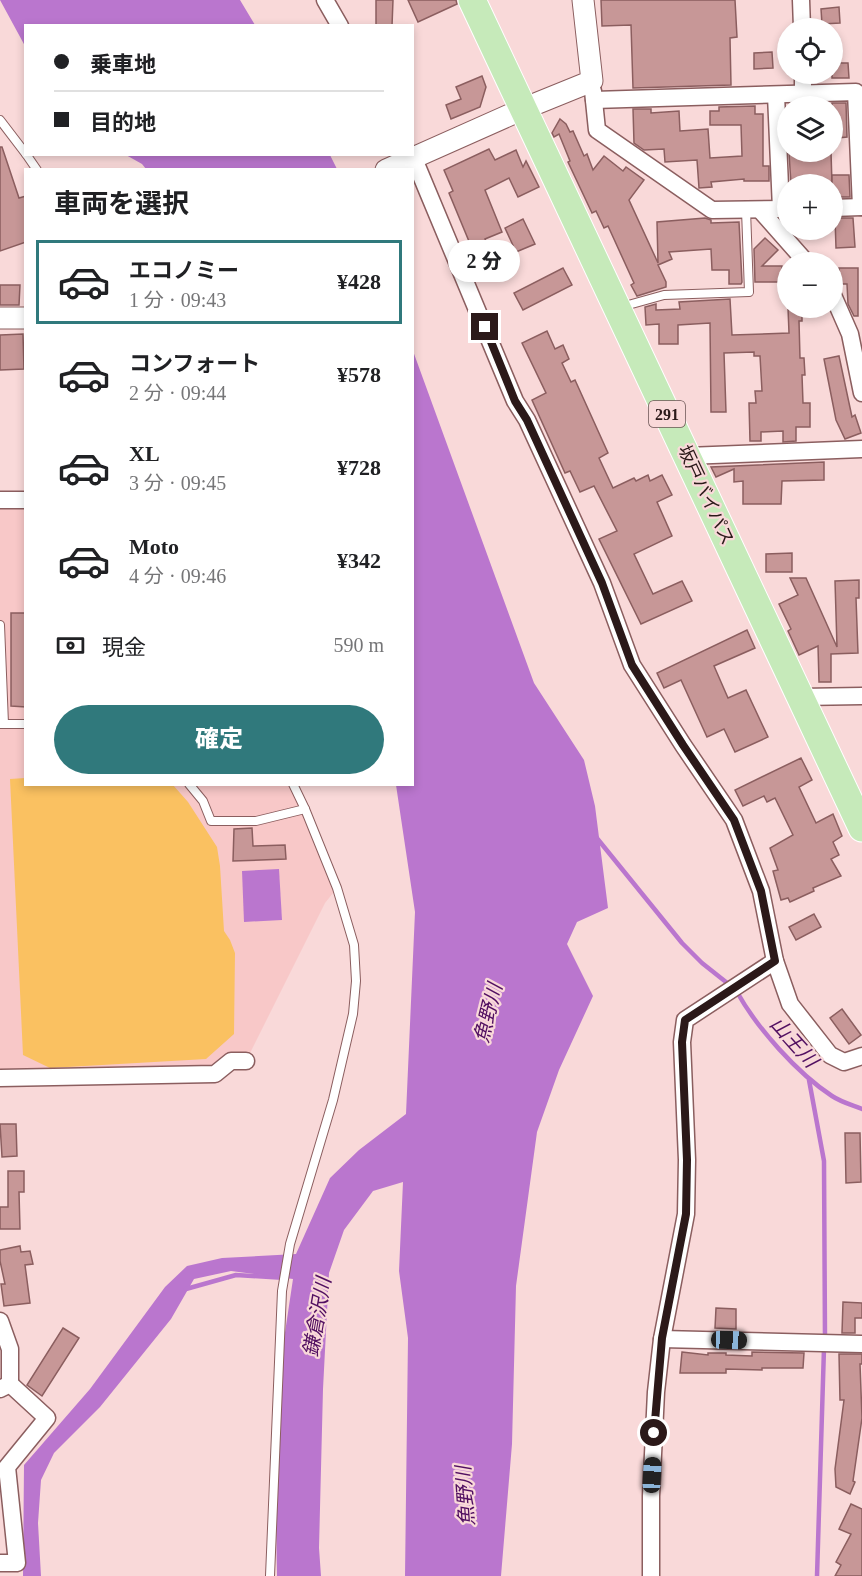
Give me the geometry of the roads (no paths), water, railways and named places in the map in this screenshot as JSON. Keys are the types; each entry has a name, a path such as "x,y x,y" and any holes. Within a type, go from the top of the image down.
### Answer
{"highway":[{"name":"坂戸バイパス","path":"472,0 862,828"}],"street":[{"path":"325,0 339,24"},
{"path":"583,0 597,130 712,210 777,209"},
{"path":"801,0 802,18"},
{"path":"803,84 803,94"},
{"path":"414,156 523,109 593,91 776,95 856,92 862,207 843,208"},
{"path":"776,95 782,174"},
{"path":"391,168 413,156 515,401 527,420 602,583 632,665 734,820 761,891 775,961 790,1004 830,1055 844,1062 862,1056"},
{"path":"753,210 796,252"},
{"path":"0,318 24,318"},
{"path":"843,318 850,334 862,393"},
{"path":"687,456 862,449"},
{"path":"0,501 24,500"},
{"path":"801,697 862,696"},
{"path":"651,1576 651,1496 656,1392 662,1338 686,1214 687,1160 682,1042 685,1020 775,961"},
{"path":"0,1078 214,1074 231,1061 246,1061"},
{"path":"0,1321 10,1349 5,1386 47,1418 7,1467 17,1563 0,1563"},
{"path":"662,1338 862,1344"}],"lane":[{"path":"0,120 24,151"},
{"path":"617,308 664,295 749,292 753,210"},
{"path":"0,626 2,724 24,724"},
{"path":"191,786 202,801 211,821 256,821 305,809"},
{"path":"270,1576 283,1287 290,1244 335,1090 353,1014 356,981 354,945 344,909 294,786"}],"water":[{"path":"0,0 240,0 254,24 24,24 24,44"},
{"path":"128,156 330,156 336,168 145,168"},
{"path":"414,354 534,683 584,760 595,806 608,908 577,922 567,944 593,996 559,1070 537,1132 516,1286 512,1444 501,1576 405,1576 408,1338 399,1271 403,1182 373,1191 344,1230 329,1273 323,1389 319,1548 321,1576 277,1576 274,1406 293,1279 231,1271 194,1279 171,1319 100,1407 54,1453 41,1480 38,1523 41,1576 23,1576 24,1465 90,1389 165,1287 187,1266 222,1258 296,1254 330,1178 359,1150 406,1114 415,912 396,786 414,786"},
{"path":"279,869 282,920 244,922 242,871"}],"waterway":[{"name":"山王川","path":"596,837 682,943 702,963 731,986"},
{"name":"山王川","path":"737,992 767,1035 805,1075 835,1098 862,1109"},
{"name":"山王川","path":"809,1080 824,1161 825,1340"},
{"path":"186,1289 236,1275 286,1278"},
{"name":"山王川","path":"817,1576 824,1348"}],"water label":[{"name":"魚野川","path":"488,1013"},
{"name":"鎌倉沢川","path":"317,1317"},
{"name":"魚野川","path":"465,1496"}]}
